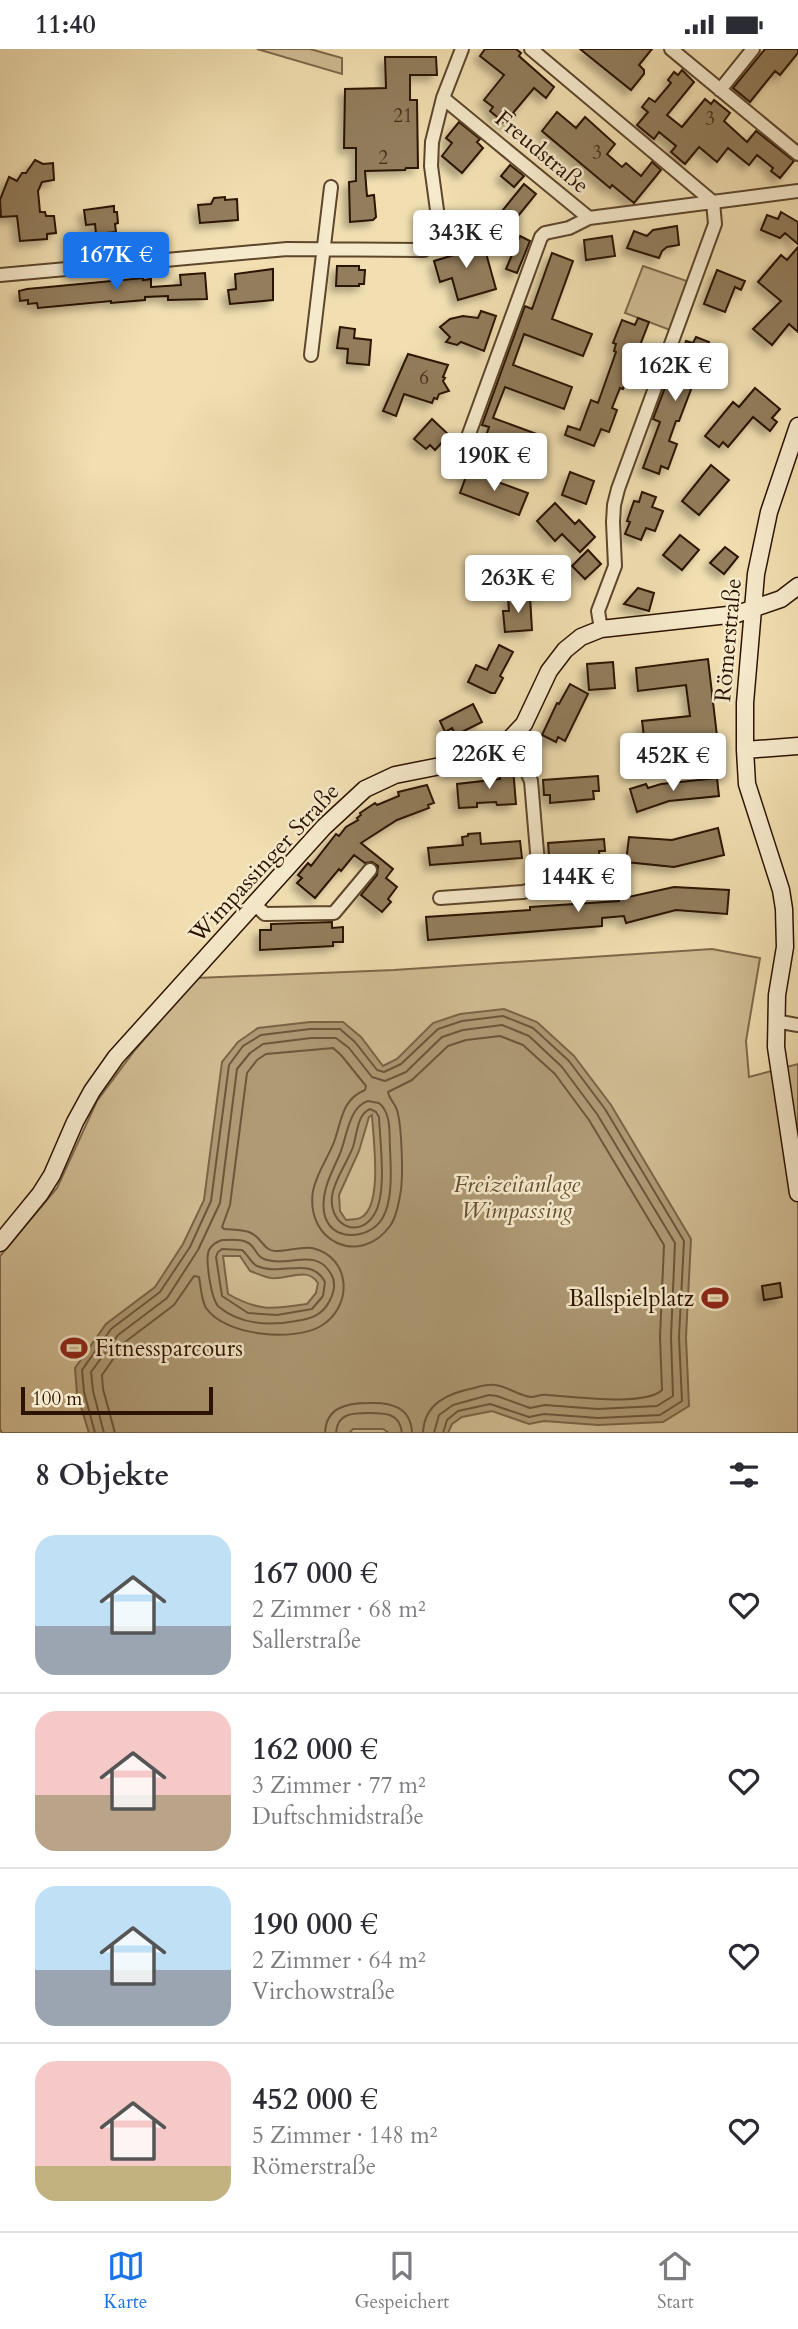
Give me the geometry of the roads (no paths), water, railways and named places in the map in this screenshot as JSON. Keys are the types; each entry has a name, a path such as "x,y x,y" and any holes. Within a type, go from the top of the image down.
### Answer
{"street":[{"path":"0,275 236,252 287,249 424,250 431,245 439,225 431,166 432,142 443,98 463,49"},
{"path":"531,49 713,202 715,224 614,505 615,566 598,611 601,629"},
{"path":"671,49 798,154"},
{"path":"720,90 753,49"},
{"name":"Freudstraße","path":"443,98 589,218 798,191"},
{"path":"311,355 331,187"},
{"path":"465,445 541,237 545,233 569,228 589,218"},
{"name":"Römerstraße","path":"798,426 763,531 751,610 745,703 747,785 781,890 784,909 785,947 775,1021 776,1052 798,1193"},
{"name":"Wimpassinger Straße","path":"0,1243 52,1175 75,1122 116,1056 324,827 365,789 395,775 471,760 492,753 506,743 524,723 549,671 565,650 581,637 601,629 693,620 751,610 782,599 798,586"},
{"path":"440,898 523,892 537,888 539,876 531,781 523,763 506,743"},
{"path":"745,750 798,746"},
{"path":"254,904 265,914 334,913 370,870"},
{"path":"775,1021 798,1025"}],"water":[{"path":"504,1009 537,1022 574,1056 611,1105 691,1239 686,1337 689,1406 663,1422 598,1425 544,1421 529,1424 492,1411 462,1417 452,1424 448,1433 389,1433 383,1429 353,1429 349,1433 89,1433 77,1394 75,1368 106,1324 155,1287 183,1244 204,1200 222,1062 238,1042 258,1028 310,1022 343,1022 361,1037 383,1066 397,1059 433,1023 460,1014","holes":["372,1115 375,1169 373,1199 362,1217 346,1220 340,1211 339,1195","223,1256 240,1256 250,1271 268,1277 308,1275 318,1283 316,1293 307,1304 275,1308 249,1304 228,1294"]}],"place":[{"name":"Ballspielplatz","path":"715,1298"},
{"name":"Fitnessparcours","path":"74,1348"}],"park label":[{"name":"Freizeitanlage Wimpassing","path":"517,1197"}]}
